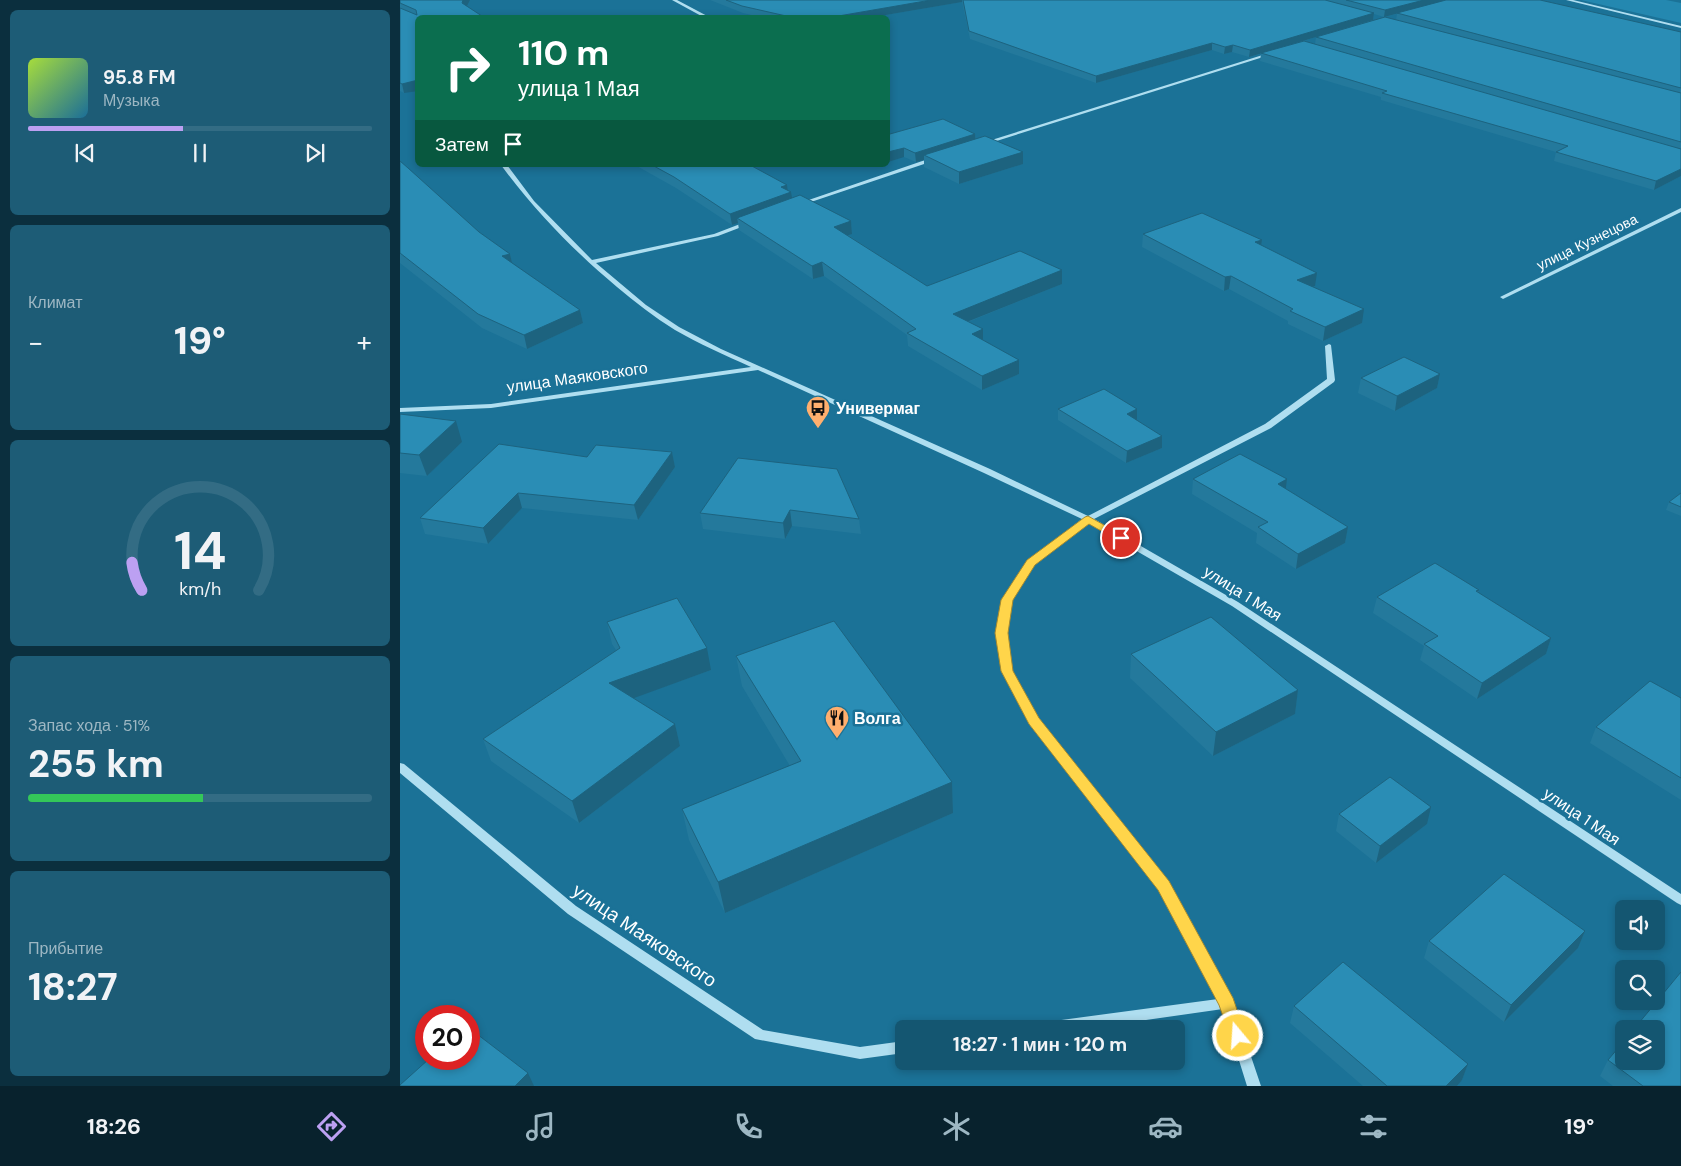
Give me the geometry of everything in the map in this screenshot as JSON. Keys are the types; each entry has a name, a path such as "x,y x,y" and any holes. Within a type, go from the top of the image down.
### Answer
{"street":[{"path":"674,0 703,15"},
{"path":"1568,0 1681,27"},
{"path":"981,144 1276,52"},
{"path":"790,208 944,156"},
{"name":"улица 1 Мая","path":"506,167 532,202 591,262 644,306 677,328 758,368 987,471 1088,519 1235,604 1681,900"},
{"name":"улица Кузнецова","path":"1503,297 1681,210"},
{"path":"591,262 716,235 753,221"},
{"path":"1254,1086 1227,1003 1164,885 1034,721 1007,671 1002,633 1007,600 1031,563 1088,519 1268,426 1331,380 1329,346"},
{"name":"улица Маяковского","path":"400,410 492,406 758,368"},
{"name":"улица Маяковского","path":"400,767 572,910 760,1035 860,1053 895,1048"},
{"path":"1104,1020 1227,1003"}],"shaded area":[{"path":"1581,0 1666,0 1681,3 1681,23"}],"building":[{"path":"400,0 463,0 462,3 480,15 417,15 416,10 400,3"},
{"path":"726,0 931,0 844,15 782,15 742,6"},
{"path":"963,0 1325,0 1374,13 1250,50 1233,45 1225,47 1212,43 1096,76 969,31"},
{"path":"1346,0 1424,0 1385,10"},
{"path":"1446,0 1540,0 1681,32 1681,88 1397,13"},
{"path":"400,8 417,15 415,15 415,81 402,84 400,83"},
{"path":"1385,17 1681,93 1681,142 1316,37"},
{"path":"1304,41 1681,149 1681,169 1656,181 1556,152 1568,146 1382,93 1387,91 1261,53"},
{"path":"943,119 975,134 915,153 904,148 890,152 890,134"},
{"path":"985,136 1023,152 959,172 924,155"},
{"path":"400,161 479,232 510,254 502,256 580,310 524,335 478,314 400,253"},
{"path":"656,167 754,167 787,185 781,187 791,192 730,214"},
{"path":"800,195 851,221 834,227 927,286 1020,251 1062,270 953,314 983,329 972,334 1019,360 982,376 907,333 916,329 822,262 812,266 737,218"},
{"path":"1202,213 1262,240 1255,242 1317,273 1297,280 1364,309 1325,327 1290,311 1293,309 1231,276 1225,277 1143,234"},
{"path":"1404,357 1440,374 1397,396 1361,378"},
{"path":"1104,389 1137,409 1127,414 1162,436 1127,451 1058,409"},
{"path":"400,414 456,421 419,455 400,453"},
{"path":"499,444 587,457 596,445 672,452 634,505 518,493 483,528 420,518"},
{"path":"1240,454 1287,479 1278,484 1348,527 1298,554 1258,527 1268,522 1193,479"},
{"path":"738,458 837,469 859,519 790,510 783,523 700,513"},
{"path":"1681,493 1681,507 1669,502"},
{"path":"1435,563 1551,638 1482,683 1424,644 1438,636 1377,597"},
{"path":"677,598 707,648 609,683 675,724 572,801 483,739 620,648 607,622"},
{"path":"1211,617 1298,690 1216,732 1131,654"},
{"name":"Волга","path":"834,621 952,782 718,882 682,809 801,761 736,656"},
{"path":"1650,681 1681,698 1681,778 1596,727"},
{"path":"1390,777 1431,807 1380,846 1339,814"},
{"path":"1504,874 1585,931 1511,1005 1429,941"},
{"path":"1343,962 1468,1064 1446,1086 1387,1086 1294,1006"},
{"path":"1681,972 1681,1086 1643,1086 1621,1070 1665,1070 1665,1020 1641,1020 1650,1010 1665,1010 1665,991"},
{"path":"480,1036 528,1073 515,1086 400,1085 417,1070 480,1070"},
{"path":"1615,1052 1615,1065 1608,1060"}],"place":[{"name":"Универмаг","path":"818,429"},
{"name":"Волга","path":"837,739"}],"route":[{"path":"1121,538 1088,519 1031,563 1007,600 1002,633 1007,671 1034,721 1164,885 1227,1003 1238,1036"}]}
